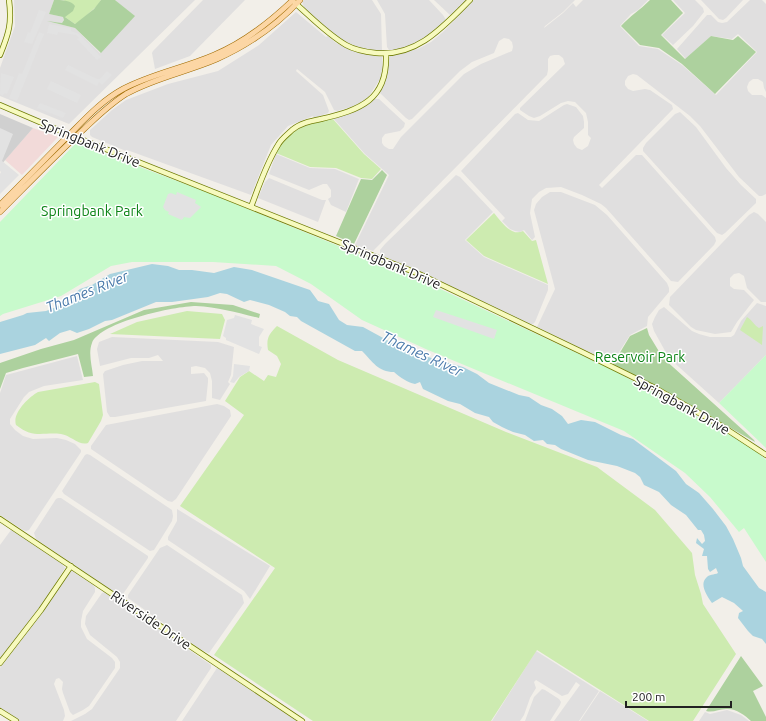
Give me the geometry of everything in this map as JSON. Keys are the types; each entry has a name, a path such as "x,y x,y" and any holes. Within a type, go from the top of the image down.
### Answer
{"main road":[{"path":"0,55 8,33 11,14 9,0"},
{"path":"295,1 330,34 347,46 368,52 386,54 404,51 423,43 441,29 470,0"},
{"path":"0,205 53,150 101,104 123,89 146,79 214,55 262,26 295,1"},
{"path":"0,212 75,137 107,108 143,86 216,59 241,47 265,31 295,1"},
{"path":"251,207 278,144 294,128 301,124 348,111 369,101 382,85 385,74 386,54"},
{"name":"Springbank Drive","path":"0,105 69,135 414,272 582,352 681,403 727,429 766,455"},
{"name":"Riverside Drive","path":"0,519 302,721"},
{"path":"0,663 41,610 71,566"},
{"path":"0,711 16,721"}],"shaded area":[{"path":"14,0 54,0 49,14 63,17 64,20 62,23 51,22 75,28 100,53 134,16 115,0 195,0 69,124 0,96 0,68 15,26"},
{"path":"203,0 245,0 190,56 155,69 152,53 153,51"},
{"path":"304,0 372,0 381,14 382,50 367,50 339,38 305,9 302,2"},
{"path":"377,0 429,0 446,20 424,40 398,50 389,50 387,47 385,14"},
{"path":"434,0 466,0 450,15"},
{"path":"474,0 575,0 544,28 563,13 573,3 576,7 583,0 648,0 638,10 631,14 620,26 639,46 658,49 682,65 716,95 757,52 738,34 732,39 711,36 686,59 677,49 707,15 711,15 718,22 727,22 750,0 762,0 766,4 766,92 763,82 758,79 753,79 749,82 747,87 748,91 752,95 762,95 766,98 766,194 759,196 739,177 700,126 690,116 637,75 633,74 628,76 625,81 625,85 628,89 633,91 645,89 650,90 672,105 673,109 599,185 602,188 636,155 642,155 715,237 716,241 714,245 678,282 671,281 606,208 582,195 561,187 546,188 532,199 530,213 535,237 532,240 524,230 520,232 510,229 502,221 505,218 461,171 515,114 518,113 528,120 539,121 564,105 567,104 576,107 583,116 584,128 574,137 574,144 577,148 582,150 588,146 591,138 588,135 586,113 575,102 568,101 561,103 534,118 520,110 520,108 565,64 563,58 559,55 554,55 550,56 548,59 547,75 373,251 355,245 389,175 365,154 333,118 358,110 374,99 379,99 405,123 404,127 400,131 385,134 382,138 382,143 384,146 389,149 393,149 401,137 464,74 481,64 512,51 512,42 509,39 504,38 499,41 494,53 472,62 460,71 412,119 409,120 380,93 390,56 418,49 431,42 443,32"},
{"path":"673,0 695,0 703,8 704,12 693,26 673,45 662,35 685,13"},
{"path":"701,0 743,0 723,20 719,19"},
{"path":"39,10 46,12 32,44 24,42 28,32 30,33"},
{"path":"296,12 326,37 328,36 336,43 359,53 382,57 383,70 380,79 369,96 362,102 337,111 334,110 325,92 297,69 296,71 323,95 329,111 328,113 314,118 313,116 288,126 271,145 251,195 127,150 126,151 90,135 90,130 112,110 126,100 168,84 218,71 259,45"},
{"path":"49,24 71,28 71,31 79,34 101,57 97,60 77,39 79,38 76,35 58,32 57,35 47,33"},
{"path":"39,32 44,34 17,101 9,98 19,73 22,74"},
{"path":"68,65 97,79 100,79 107,71 112,75 102,85 99,82 97,86 65,70"},
{"path":"1,73 14,77 7,94 4,93 3,96 0,94"},
{"path":"51,81 81,95 77,103 47,89"},
{"path":"40,103 66,113 63,118 37,108"},
{"path":"680,112 696,127 726,168 756,199 756,203 722,235 717,233 643,151 646,143 675,114"},
{"path":"0,114 33,128 0,166"},
{"path":"0,128 13,134 2,161 19,175 0,194 1,172"},
{"path":"33,128 58,137 22,175 5,160"},
{"path":"276,154 310,168 335,169 359,179 346,212 331,205 328,199 331,197 331,190 327,184 323,184 309,190 269,174"},
{"path":"456,175 460,177 493,212 465,240 484,257 548,285 548,290 533,324 529,324 383,256 380,253 380,250 385,244"},
{"path":"269,178 322,200 326,200 318,222 258,198 265,182"},
{"path":"177,192 196,200 195,203 201,207 190,218 184,217 182,220 168,214 169,212 163,207 168,194 171,193 176,195"},
{"path":"550,192 561,192 595,205 607,215 667,283 669,288 669,292 648,317 647,326 630,335 612,363 537,327 555,289 534,210 536,204 542,197"},
{"path":"754,212 766,222 766,302 761,302 747,288 744,276 739,273 734,274 730,278 730,286 734,289 744,290 754,300 731,332 715,334 696,330 669,305 670,297 749,215"},
{"path":"757,303 766,306 766,355 719,403 669,358 654,331 652,324 659,310 664,307 692,331 710,337 731,337 734,335 741,321"},
{"path":"436,310 497,330 494,339 433,317"},
{"path":"235,315 252,320 251,324 264,329 259,337 259,346 262,347 259,354 226,340 223,336 227,320 234,318"},
{"path":"112,337 218,342 234,347 231,375 228,382 230,384 220,400 212,398 212,381 210,373 205,368 196,366 191,367 191,374 204,373 208,378 206,401 110,417 107,412 103,374 105,371 142,361 163,361 158,355 149,358 131,358 100,366 97,349 99,342"},
{"path":"77,356 83,380 44,386 29,392 24,397 10,419 10,424 23,436 33,439 57,438 66,440 75,444 81,450 29,530 26,531 0,515 0,393 6,375"},
{"path":"234,364 250,366 249,371 239,377 234,383 230,382 233,376"},
{"path":"217,404 230,410 231,416 176,499 172,502 168,501 91,449 91,446 106,425"},
{"path":"87,454 172,510 172,521 154,550 150,551 64,494 62,491"},
{"path":"58,498 61,498 148,556 123,594 120,596 36,539 34,533"},
{"path":"177,509 270,566 250,599 244,591 168,540 168,537 177,521"},
{"path":"11,530 62,564 65,568 41,607 0,661 0,545"},
{"path":"167,545 242,595 244,603 209,653 200,649 128,598 128,595 160,548"},
{"path":"72,571 93,585 95,588 95,592 83,611 81,627 87,639 112,658 115,662 115,668 89,706 83,710 73,715 70,712 62,689 63,682 59,678 56,679 54,684 64,710 65,716 63,721 19,721 0,708 0,668 38,619 69,572"},
{"path":"105,592 211,665 211,668 176,721 71,721 92,709 120,668 120,662 117,657 90,635 85,624 86,616 102,593"},
{"path":"536,651 599,691 579,721 554,721 580,685 576,682 568,694 562,696 536,680 534,682 536,688 520,721 492,721"},
{"path":"217,668 219,669 297,721 182,721"},
{"path":"542,689 559,699 561,702 560,705 550,721 525,721 534,697"},
{"path":"600,691 648,721 580,721"},
{"path":"727,710 741,715 749,721 699,721 705,712 710,714"}],"green space":[{"path":"54,0 68,1 75,6 73,11 65,17 75,24 94,9 101,0 115,0 135,16 101,53 75,28 47,21 62,23 64,20 63,17 49,14"},
{"path":"63,0 101,0 98,5 75,24 65,17 65,1"},
{"path":"650,0 671,0 683,13 661,35 685,59 711,36 733,40 738,36 756,52 715,94 682,64 659,48 640,45 621,26"},
{"path":"332,118 364,154 381,169 372,179 361,178 336,168 310,167 276,153 287,138 299,129"},
{"name":"Springbank Park","path":"76,143 209,193 417,278 613,370 753,448 766,460 766,562 744,528 739,532 710,497 685,473 624,431 428,350 362,320 311,284 276,266 213,262 132,262 111,266 61,296 0,316 0,222"},
{"path":"382,170 387,175 354,244 336,236 361,179 372,180"},
{"path":"494,213 510,230 514,232 523,231 532,241 536,240 548,284 484,256 466,240"},
{"path":"191,302 233,305 260,314 259,318 220,309 196,306 156,312 123,322 98,335 92,343 90,351 93,376 84,377 78,354 6,373 0,389 0,363 41,349 74,340 144,310"},
{"path":"187,311 222,314 225,320 220,339 110,334 137,322"},
{"path":"747,317 759,328 763,326 762,345 740,330"},
{"path":"277,326 338,360 506,432 597,467 655,510 692,553 695,575 703,604 736,654 693,721 649,721 537,650 491,721 313,721 214,655 275,568 180,506 244,415 225,401 240,377 249,371 264,381 268,375 276,377 281,364 277,356 268,350 267,342 270,334"},
{"name":"Reservoir Park","path":"647,328 649,335 663,358 755,442 664,390 613,364 630,336"},
{"path":"766,355 766,448 719,403"},
{"path":"95,382 99,384 103,415 88,443 85,444 78,442 61,434 38,434 28,432 16,425 16,415 22,406 38,392"},
{"path":"741,656 763,686 753,691 766,717 766,721 751,721 740,712 729,709 711,712 706,711"}],"water":[{"name":"Thames River","path":"152,264 168,266 179,270 214,273 234,267 252,270 310,290 318,301 329,304 339,320 347,325 363,327 407,351 463,367 477,374 489,383 519,395 529,397 541,405 552,409 562,416 568,424 581,420 595,422 621,435 633,439 676,471 686,484 699,493 726,526 733,539 743,566 759,588 766,592 766,644 762,639 753,636 748,631 738,618 739,613 743,611 734,603 722,597 712,603 708,598 703,584 704,581 710,575 718,573 716,568 710,572 708,569 707,556 702,556 704,549 696,543 697,538 702,544 705,541 704,535 686,515 671,505 659,492 644,485 640,477 635,473 617,466 588,460 555,445 547,444 543,440 534,441 525,435 502,427 493,422 489,417 475,413 460,404 448,401 423,389 420,382 415,384 412,383 404,380 394,372 388,372 380,368 362,351 355,351 301,321 297,317 290,316 285,312 269,305 250,300 244,302 227,294 220,293 208,297 172,302 156,302 77,333 70,330 60,333 49,341 46,338 35,345 0,354 0,322 27,313 46,311 69,300 80,289 92,285 110,274"}]}
